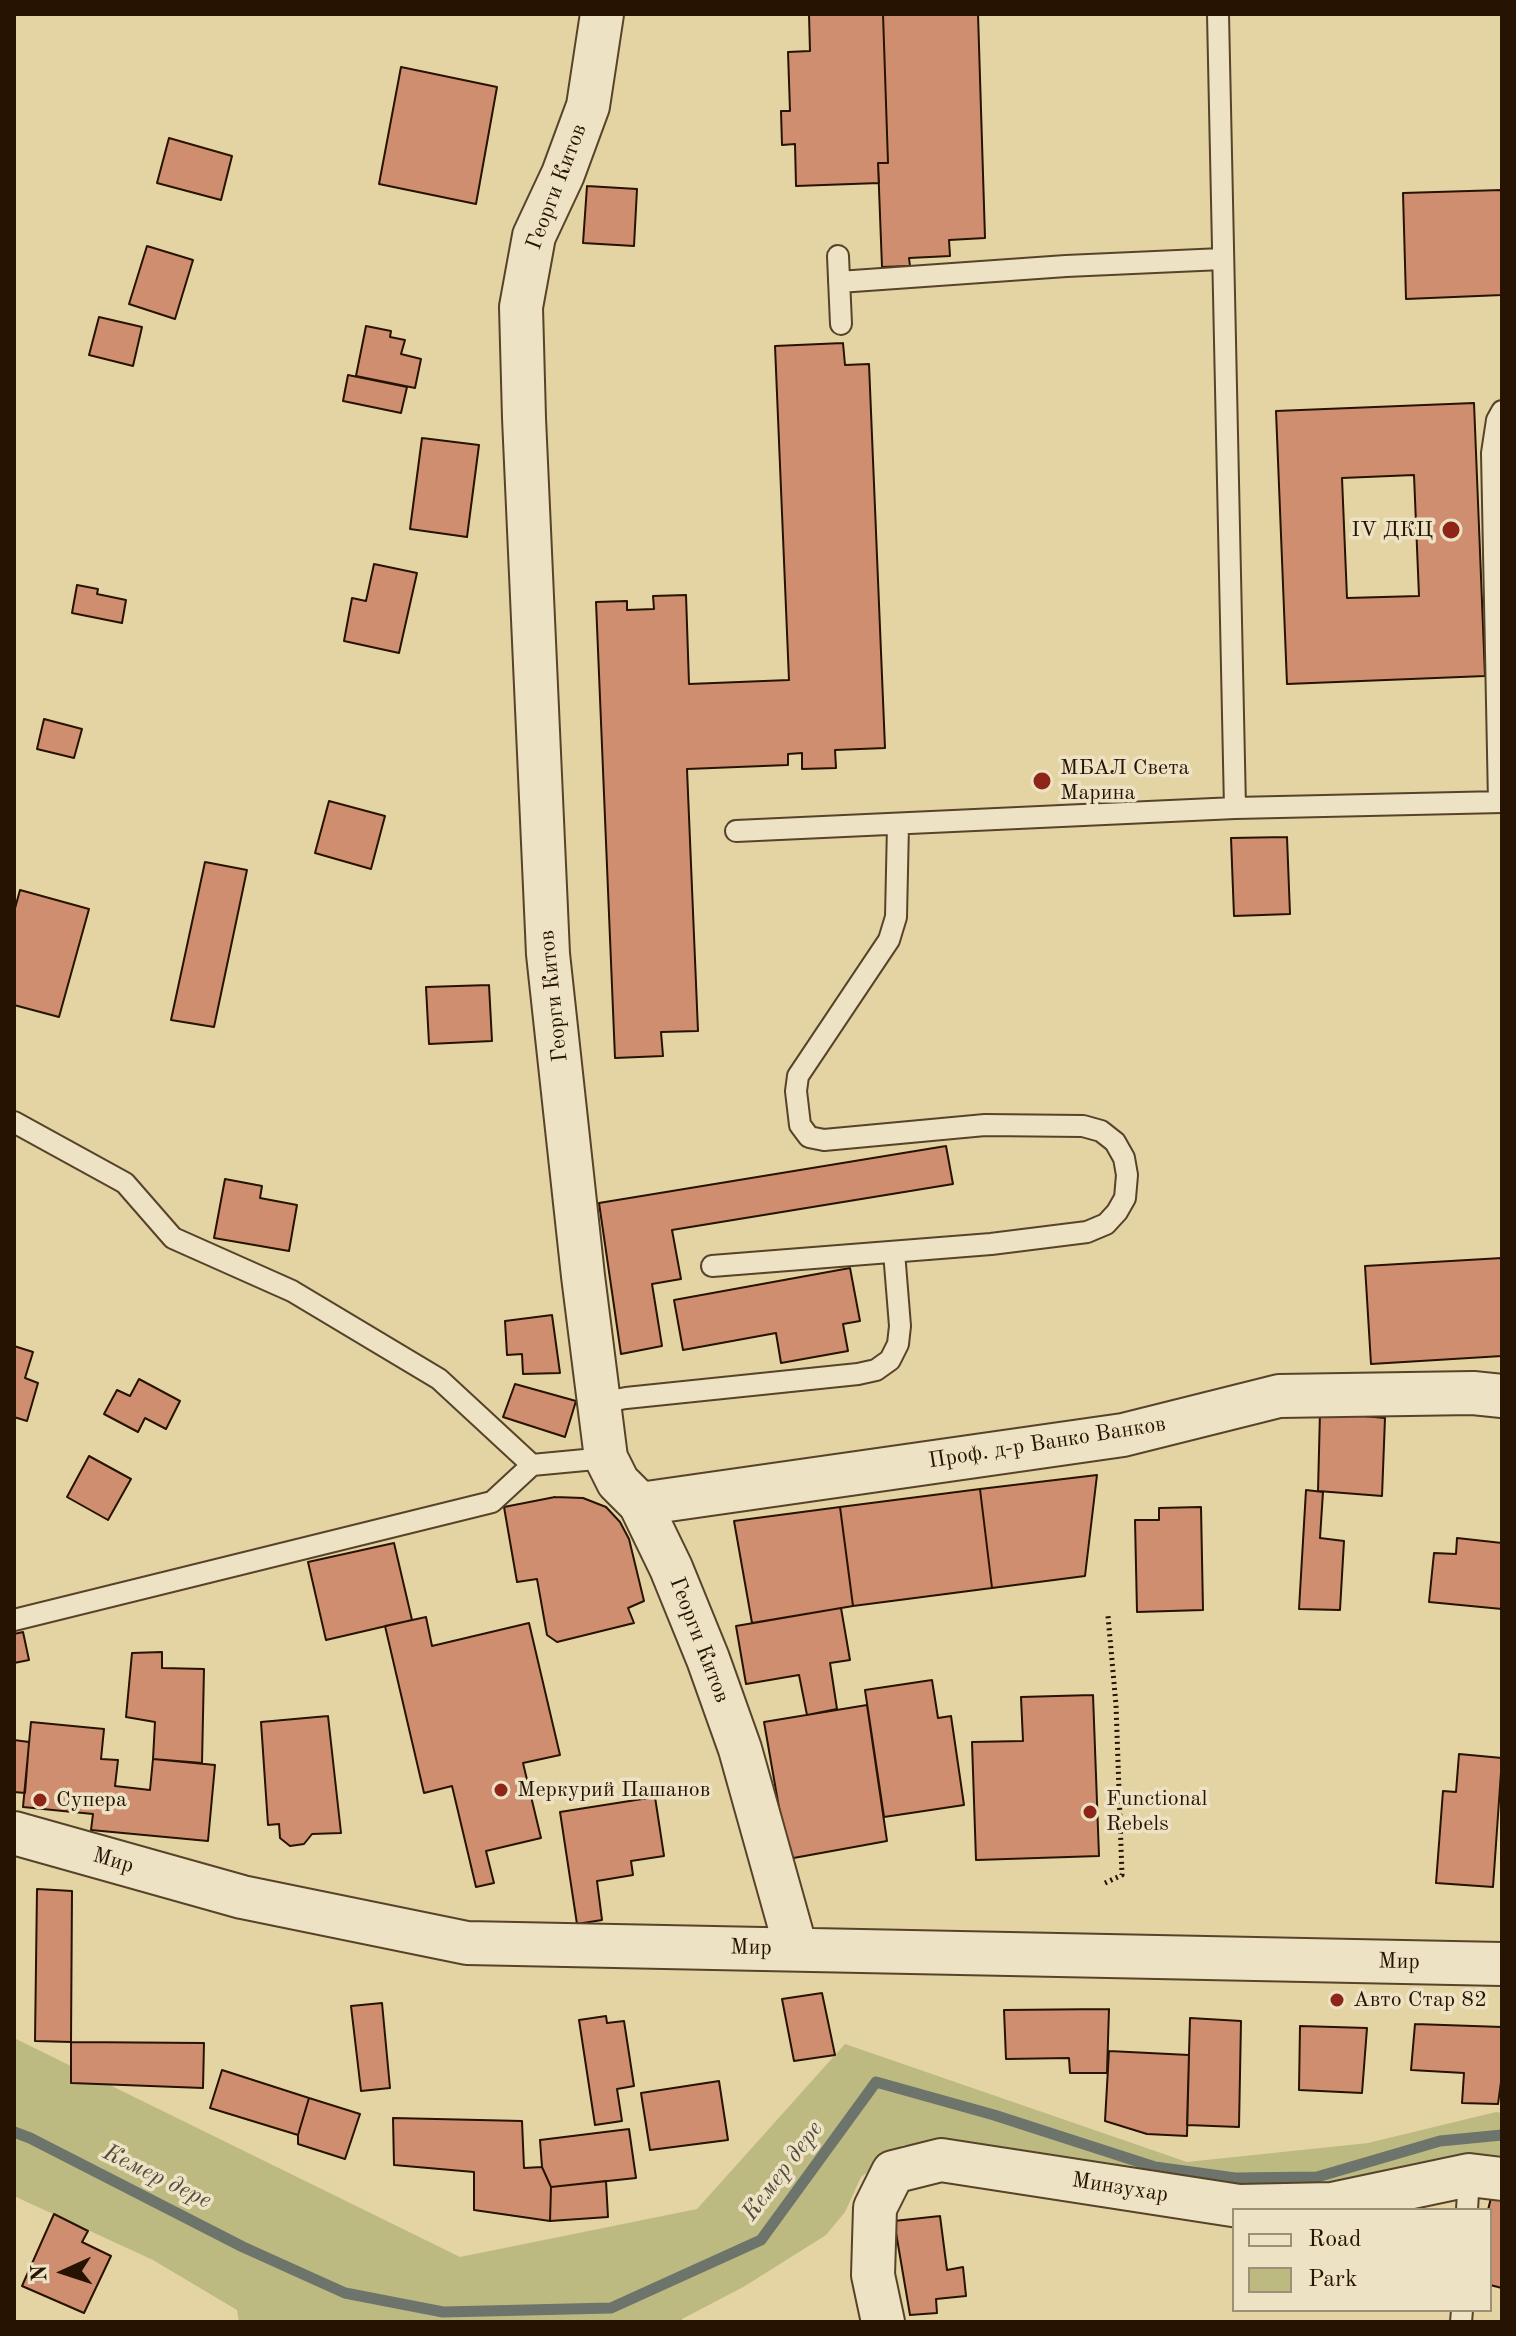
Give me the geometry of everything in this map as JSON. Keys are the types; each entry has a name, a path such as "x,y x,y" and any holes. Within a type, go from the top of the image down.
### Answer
{"street":[{"name":"Георги Китов","path":"602,14 588,106 563,174 534,236 521,307 548,954 606,1458 618,1482 640,1504 671,1568 708,1659 735,1734 796,1949"},
{"name":"Проф. д-р Ванко Ванков","path":"640,1504 1123,1435 1279,1396 1473,1393 1502,1396"},
{"name":"Мир","path":"14,1833 242,1897 467,1943 1502,1964"},
{"name":"Минзухар","path":"883,2322 873,2275 875,2208 893,2172 941,2160 1239,2206 1332,2204 1480,2188"}],"lane":[{"path":"1218,14 1235,808"},
{"path":"838,256 841,324"},
{"path":"839,282 1222,259"},
{"path":"736,831 1235,808 1501,802 1492,453 1497,420 1502,411"},
{"path":"712,1266 991,1244 1087,1232 1106,1224 1125,1198 1127,1175 1124,1158 1115,1142 1101,1131 1083,1126 985,1125 824,1140 809,1137 800,1125 796,1091 798,1076 889,940 896,917 898,825"},
{"path":"14,1122 125,1183 173,1238 292,1291 439,1379 532,1465"},
{"path":"599,1403 876,1370 890,1360 898,1344 900,1326 894,1252"},
{"path":"14,1620 492,1502 532,1465 606,1458"}],"path":[{"path":"1105,1883 1122,1875 1116,1705 1108,1616"}],"green space":[{"path":"14,2038 460,2257 697,2209 845,2044 1187,2162 1368,2143 1496,2112 1502,2113 1502,2165 1327,2190 1232,2192 983,2145 903,2145 861,2177 845,2212 826,2235 745,2286 682,2319 682,2322 239,2322 237,2310 153,2260 14,2196"}],"building":[{"path":"809,14 883,14 888,163 878,163 879,183 796,186 795,144 782,145 781,111 790,111 788,52 810,51"},
{"path":"883,14 978,14 985,238 949,240 950,256 909,258 910,266 882,267 878,163 888,163"},
{"path":"401,67 497,87 476,204 379,184"},
{"path":"169,138 232,156 221,200 157,183"},
{"path":"587,186 637,189 634,246 583,243"},
{"path":"1502,190 1502,295 1406,299 1403,193"},
{"path":"147,246 193,260 175,319 129,304"},
{"path":"99,317 142,327 133,366 89,355"},
{"path":"366,326 391,331 390,337 405,340 401,354 421,359 415,388 356,376"},
{"path":"843,343 845,365 869,364 885,748 835,750 836,768 802,769 802,753 788,754 788,765 687,769 698,1031 661,1032 663,1056 615,1058 596,602 627,601 627,610 654,609 653,596 686,595 689,684 789,680 775,346"},
{"path":"348,375 407,387 401,413 343,401"},
{"path":"1474,403 1485,676 1287,684 1276,411","holes":["1414,475 1419,596 1347,598 1342,478"]},
{"path":"422,438 479,445 467,537 410,529"},
{"path":"374,564 417,573 399,653 344,641 352,598 366,601"},
{"path":"77,585 98,589 97,594 126,600 122,623 72,613"},
{"path":"44,719 82,729 74,758 37,749"},
{"path":"329,801 385,816 371,869 315,853"},
{"path":"1287,837 1290,914 1234,916 1231,838"},
{"path":"205,862 247,870 214,1027 171,1020"},
{"path":"20,890 89,909 59,1017 14,1005 14,912"},
{"path":"489,985 492,1041 429,1044 426,987"},
{"path":"946,1146 953,1184 672,1230 681,1279 652,1284 662,1346 621,1354 599,1203"},
{"path":"225,1179 262,1186 260,1198 297,1205 289,1251 214,1238"},
{"path":"1502,1258 1502,1356 1371,1364 1365,1266"},
{"path":"850,1268 860,1321 843,1324 848,1351 781,1363 776,1333 683,1350 674,1300"},
{"path":"552,1315 560,1373 523,1374 522,1354 507,1355 505,1321"},
{"path":"14,1346 33,1352 25,1378 38,1383 27,1421 14,1417"},
{"path":"139,1379 180,1401 166,1429 145,1418 138,1432 104,1414 117,1390 130,1396"},
{"path":"515,1384 576,1401 565,1437 503,1417"},
{"path":"1320,1412 1385,1418 1382,1496 1318,1491"},
{"path":"89,1456 131,1479 108,1520 67,1497"},
{"path":"1097,1475 1085,1576 992,1588 980,1489"},
{"path":"980,1489 992,1588 853,1606 840,1507"},
{"path":"1306,1490 1323,1492 1320,1538 1344,1541 1340,1610 1299,1609"},
{"path":"555,1497 583,1498 606,1507 620,1522 629,1539 644,1601 628,1608 634,1623 557,1642 547,1635 537,1579 517,1582 504,1507"},
{"path":"840,1507 853,1606 752,1623 734,1521"},
{"path":"1201,1507 1203,1610 1137,1612 1135,1520 1159,1520 1159,1508"},
{"path":"1457,1538 1502,1543 1502,1609 1429,1602 1434,1553 1456,1554"},
{"path":"394,1543 412,1620 326,1640 308,1562"},
{"path":"841,1608 850,1660 830,1663 837,1709 807,1715 799,1675 746,1684 736,1626"},
{"path":"426,1617 432,1646 529,1623 560,1755 523,1763 541,1838 486,1851 494,1883 476,1887 452,1786 424,1793 385,1626"},
{"path":"23,1632 29,1660 14,1663 14,1634"},
{"path":"162,1652 162,1668 204,1669 202,1763 153,1759 155,1722 126,1717 132,1653"},
{"path":"932,1680 938,1718 951,1716 964,1805 884,1817 865,1690"},
{"path":"1093,1695 1099,1856 976,1860 972,1742 1023,1741 1021,1697"},
{"path":"867,1705 887,1841 788,1859 764,1722"},
{"path":"328,1716 341,1833 312,1834 304,1844 290,1846 280,1838 279,1824 268,1825 261,1722"},
{"path":"31,1722 104,1729 101,1759 118,1760 115,1786 150,1790 153,1759 215,1765 208,1841 91,1830 93,1814 23,1807"},
{"path":"14,1740 29,1742 25,1793 14,1792"},
{"path":"1459,1754 1502,1758 1493,1887 1436,1883 1443,1791 1456,1792"},
{"path":"655,1797 664,1856 631,1861 633,1875 597,1881 602,1920 577,1924 560,1812"},
{"path":"37,1889 72,1891 71,2042 35,2041"},
{"path":"822,1993 835,2055 794,2061 782,1999"},
{"path":"382,2003 390,2088 361,2091 351,2006"},
{"path":"1109,2009 1107,2073 1070,2073 1069,2058 1006,2059 1004,2010"},
{"path":"606,2016 607,2023 624,2021 634,2086 617,2089 622,2121 595,2125 579,2020"},
{"path":"1190,2018 1241,2021 1239,2127 1187,2125"},
{"path":"1415,2024 1502,2027 1502,2075 1498,2104 1462,2103 1464,2073 1411,2070"},
{"path":"1300,2026 1367,2028 1362,2093 1299,2090"},
{"path":"71,2042 204,2043 203,2088 71,2083"},
{"path":"1109,2051 1189,2055 1187,2136 1147,2134 1105,2121"},
{"path":"222,2070 309,2098 298,2135 210,2108"},
{"path":"719,2081 728,2140 650,2150 641,2093"},
{"path":"309,2098 360,2114 345,2159 298,2144"},
{"path":"393,2118 522,2121 524,2168 542,2167 551,2187 550,2221 474,2210 474,2172 394,2165"},
{"path":"629,2129 636,2178 551,2187 542,2167 540,2140"},
{"path":"606,2181 608,2217 550,2221 551,2187"},
{"path":"1492,2194 1502,2196 1502,2288 1492,2286 1492,2208 1488,2208"},
{"path":"54,2214 88,2231 82,2242 111,2256 84,2313 22,2286"},
{"path":"940,2216 947,2270 963,2267 966,2296 936,2299 937,2313 910,2315 894,2221"}],"waterway":[{"name":"Кемер дере","path":"14,2132 243,2247 345,2293 443,2312 611,2308 761,2240 876,2082 994,2115 1155,2167 1235,2178 1317,2177 1440,2141 1502,2135"}],"place":[{"name":"IV ДКЦ","path":"1451,530"},
{"name":"МБАЛ Света Марина","path":"1042,781"},
{"name":"Меркурий Пашанов","path":"501,1790"},
{"name":"Супера","path":"40,1800"},
{"name":"Functional Rebels","path":"1090,1812"},
{"name":"Авто Стар 82","path":"1337,2000"}]}
